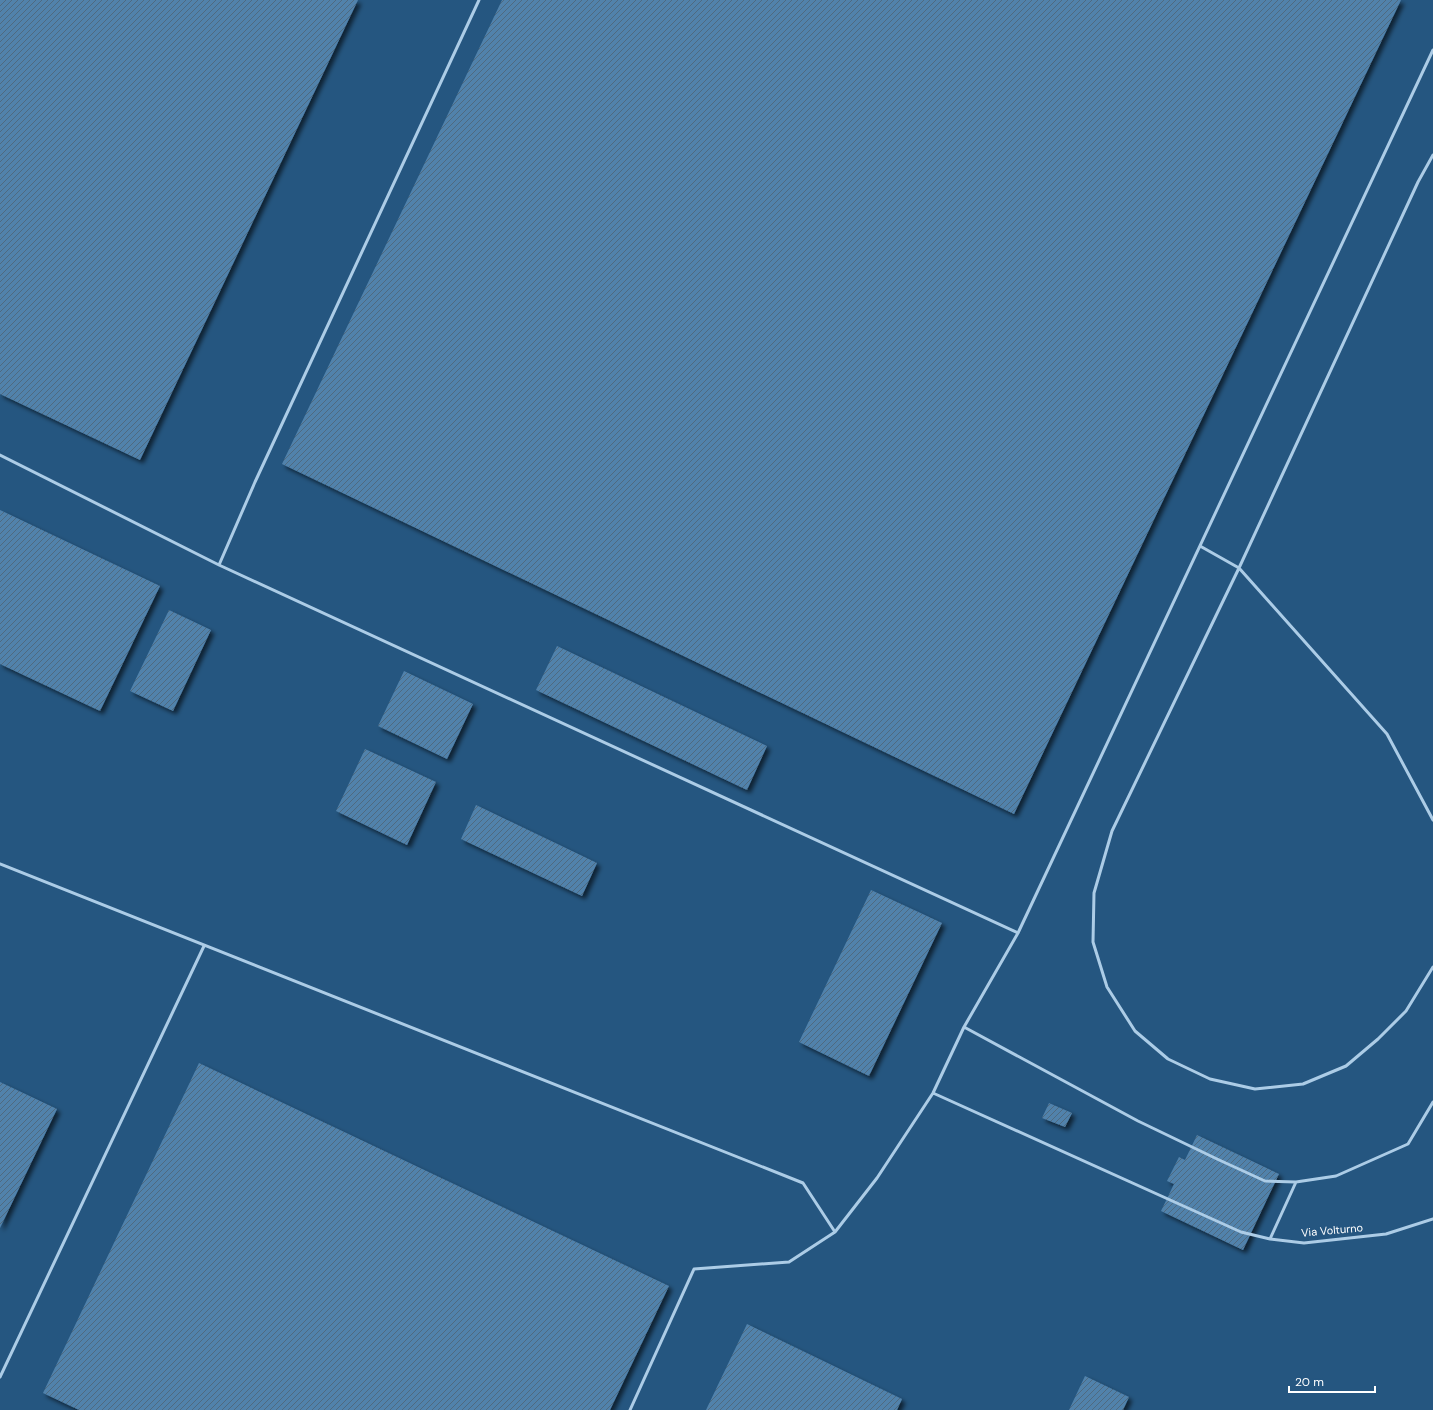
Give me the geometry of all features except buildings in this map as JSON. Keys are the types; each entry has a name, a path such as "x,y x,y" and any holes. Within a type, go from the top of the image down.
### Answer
{"lane":[{"path":"219,564 258,475 479,0"},
{"path":"630,1410 694,1269 789,1262 835,1232 877,1178 933,1093 964,1026 1018,933 1433,50"},
{"path":"1433,154 1418,182 1239,568 1112,831 1094,893 1093,942 1107,987 1135,1031 1168,1059 1210,1079 1255,1088 1303,1084 1346,1066 1378,1040 1406,1011 1433,967"},
{"path":"0,455 219,564 1018,933"},
{"path":"1200,546 1239,568 1387,734 1433,820"},
{"path":"0,864 803,1183 835,1232"},
{"path":"0,1377 204,946"},
{"path":"964,1026 1138,1121 1265,1181 1296,1182 1336,1176 1408,1144 1433,1102"},
{"name":"Via Volturno","path":"933,1093 1241,1232 1270,1240 1304,1243 1386,1234 1433,1219"},
{"path":"1270,1240 1296,1182"}]}
